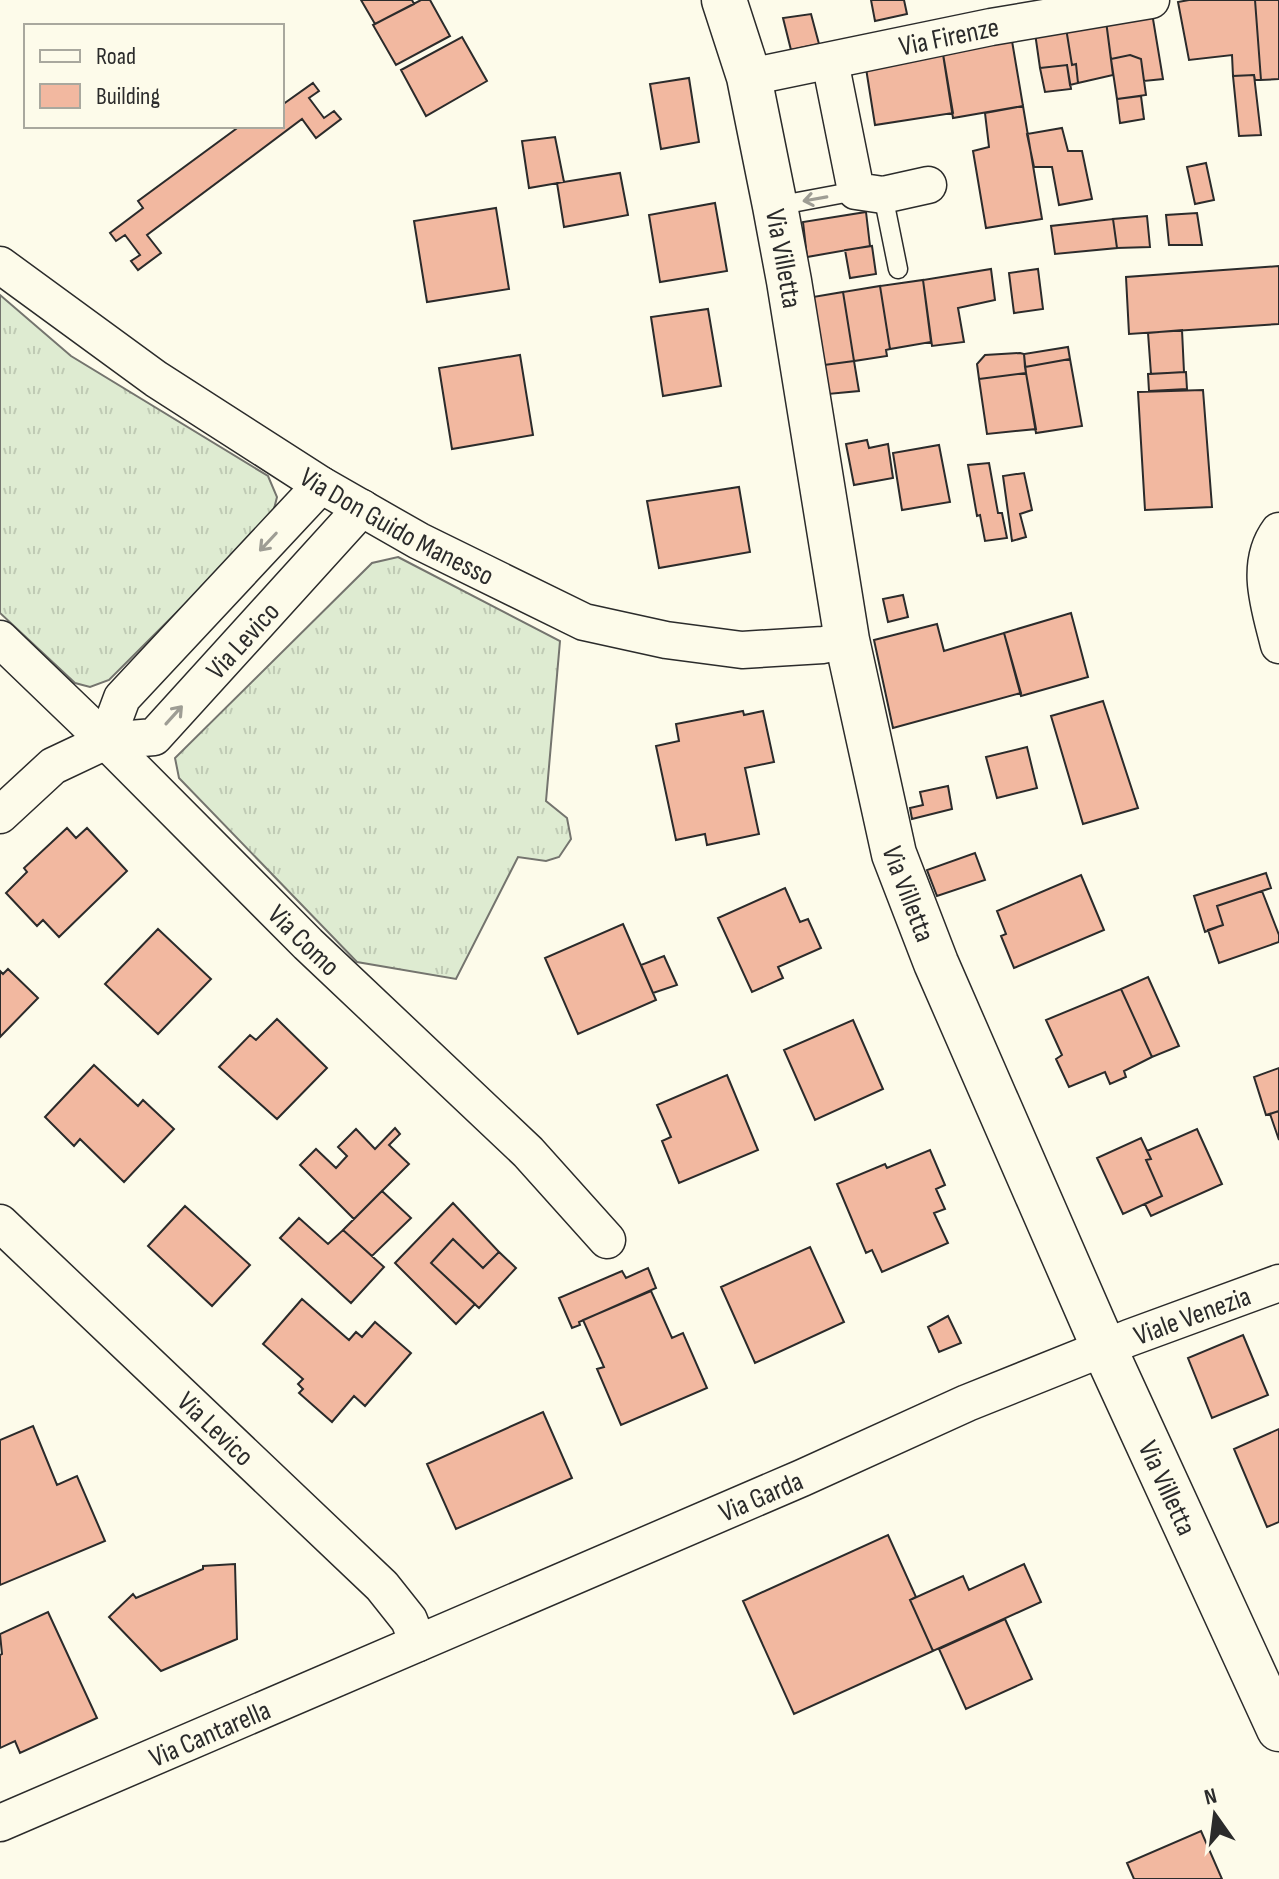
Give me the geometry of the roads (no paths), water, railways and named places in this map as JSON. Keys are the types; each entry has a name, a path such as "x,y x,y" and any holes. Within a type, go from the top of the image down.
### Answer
{"street":[{"name":"Via Villetta","path":"724,0 749,77 775,206 847,640 894,854 936,963 1104,1348 1279,1729"},
{"name":"Via Firenze","path":"749,77 991,27 1151,0"},
{"path":"830,61 869,193 928,185"},
{"name":"Via Don Guido Manesso","path":"0,265 156,379 321,485 419,541 584,622 666,640 742,650 823,645 847,640"},
{"name":"Via Levico","path":"106,741 122,698 321,485"},
{"name":"Via Levico","path":"0,815 53,766 106,741 154,737 362,508"},
{"path":"1279,531 1268,546 1265,590 1279,645"},
{"name":"Via Como","path":"0,639 308,944 528,1152 607,1240"},
{"name":"Via Levico","path":"0,1223 382,1586 409,1620 418,1643"},
{"name":"Viale Venezia","path":"1104,1348 1279,1283"},
{"name":"Via Garda","path":"418,1643 802,1478 967,1403 1104,1348"},
{"name":"Via Cantarella","path":"0,1823 418,1643"}],"lane":[{"path":"775,206 869,193 898,269"}]}
